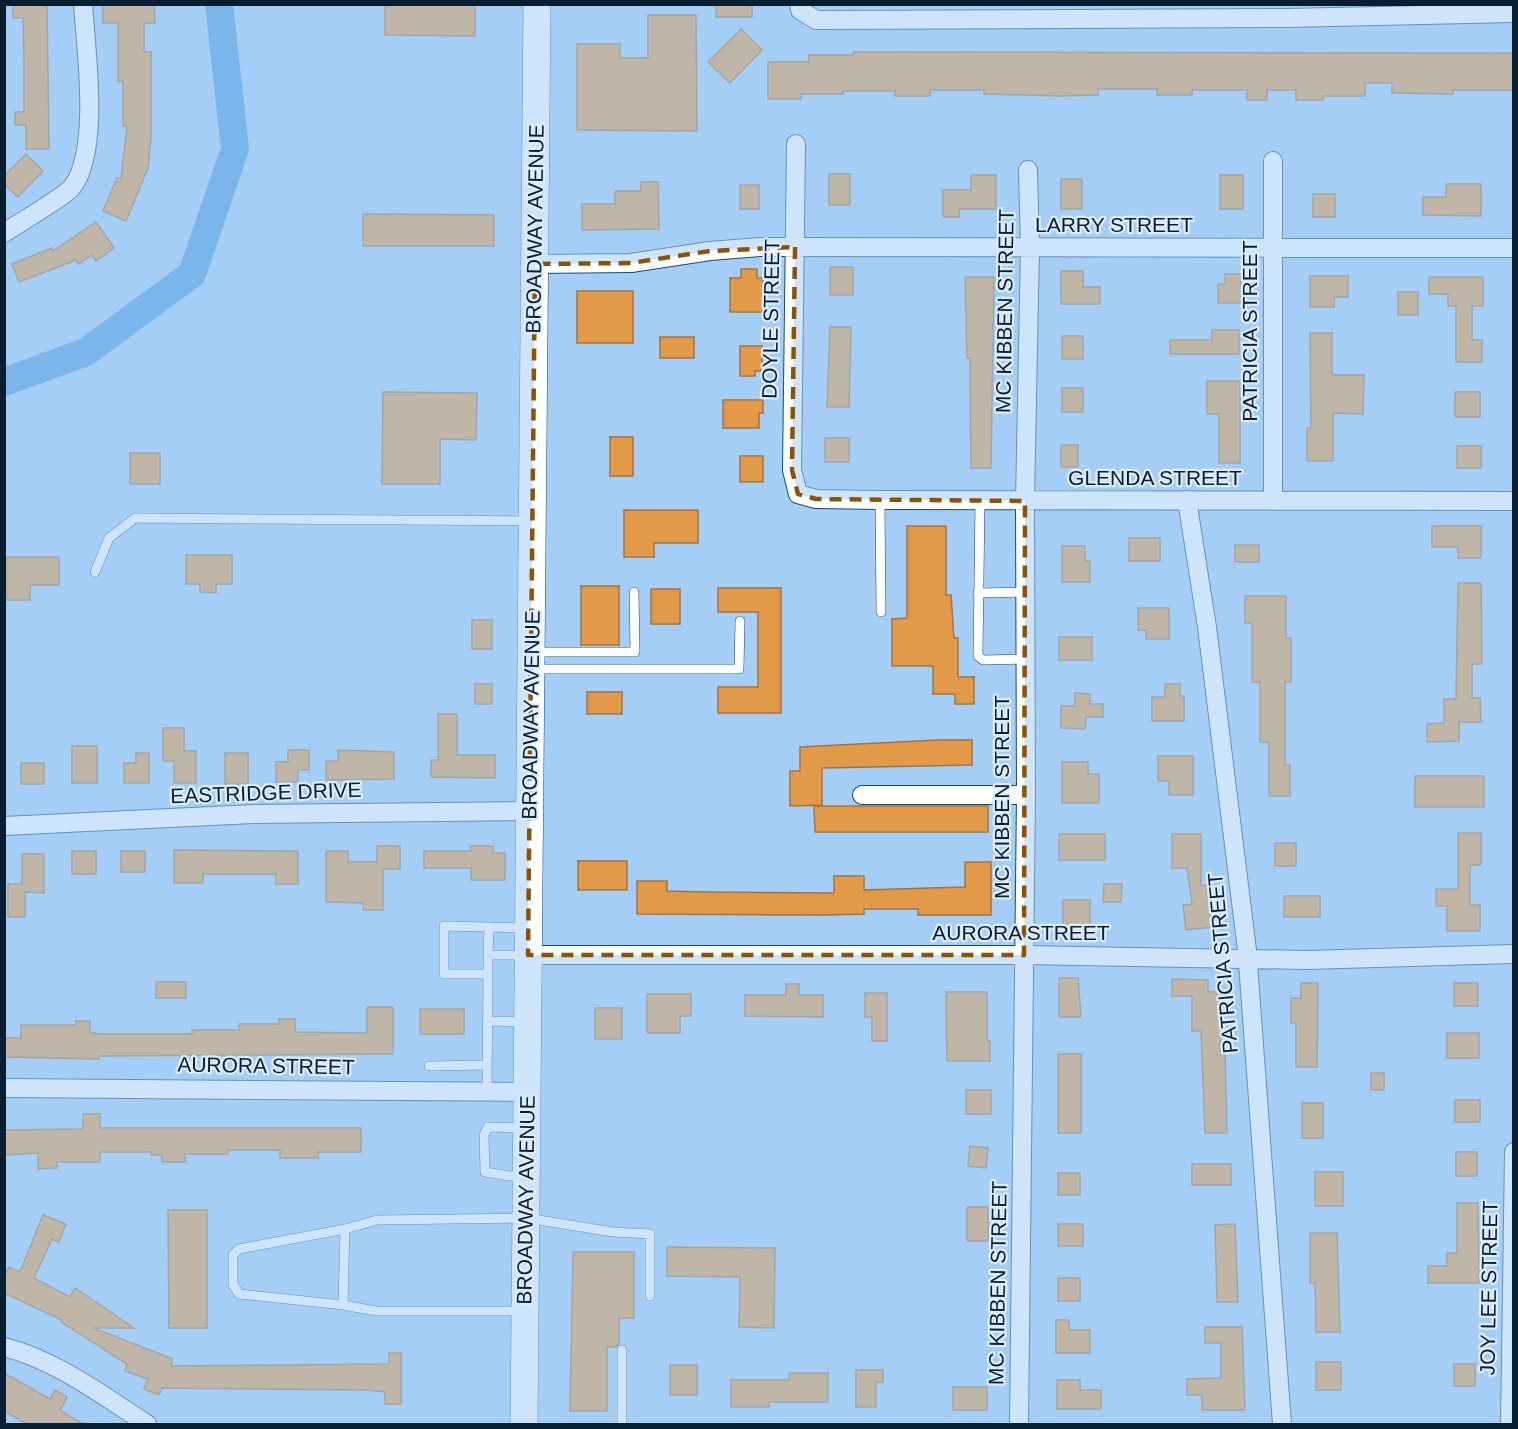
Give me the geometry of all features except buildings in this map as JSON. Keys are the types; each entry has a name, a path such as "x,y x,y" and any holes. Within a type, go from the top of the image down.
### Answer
{"main road":[{"name":"BROADWAY AVENUE","path":"524,1425 537,4"}],"street":[{"path":"4,233 73,187 86,157 89,124 83,4"},
{"path":"799,4 800,10 816,20 1287,18 1366,9 1514,14"},
{"name":"DOYLE STREET","path":"796,144 792,470 798,494"},
{"name":"PATRICIA STREET","path":"1273,160 1273,501"},
{"name":"MC KIBBEN STREET","path":"1018,1425 1026,795 1024,592 1030,247 1028,170"},
{"name":"LARRY STREET","path":"535,264 631,263 710,251 795,247 1514,248"},
{"name":"GLENDA STREET","path":"798,494 816,499 980,501 1514,501"},
{"name":"PATRICIA STREET","path":"1187,500 1207,627 1247,958 1282,1425"},
{"path":"862,795 1026,795"},
{"name":"EASTRIDGE DRIVE","path":"4,826 254,814 530,811"},
{"name":"AURORA STREET","path":"528,955 1024,955 1307,960 1514,954"},
{"name":"AURORA STREET","path":"4,1088 527,1092"},
{"name":"JOY LEE STREET","path":"1510,1425 1514,1152"},
{"path":"4,1347 28,1353 97,1392 147,1425"}],"lane":[{"path":"880,500 881,612"},
{"path":"980,501 978,657 983,660 1025,659"},
{"path":"95,572 110,538 135,518 532,521"},
{"path":"531,661 635,652 634,592"},
{"path":"978,593 1024,592"},
{"path":"531,661 739,669 740,621"},
{"path":"488,974 444,974 444,926 529,928"},
{"path":"487,1091 489,927"},
{"path":"488,955 528,955"},
{"path":"488,1021 528,1022"},
{"path":"429,1066 487,1065"},
{"path":"526,1178 485,1172 484,1135 488,1127 527,1128"},
{"path":"525,1311 375,1311 343,1305 239,1294 233,1285 233,1255 239,1249 377,1220 526,1218 613,1232 650,1234 650,1296"},
{"path":"343,1305 345,1228"},
{"path":"622,1350 622,1425"}],"highlighted area":[{"path":"795,247 792,470 798,494 816,499 1025,501 1024,955 528,955 535,264 631,263 710,251"}],"waterway":[{"path":"4,382 86,352 192,274 235,149 219,4"}]}
